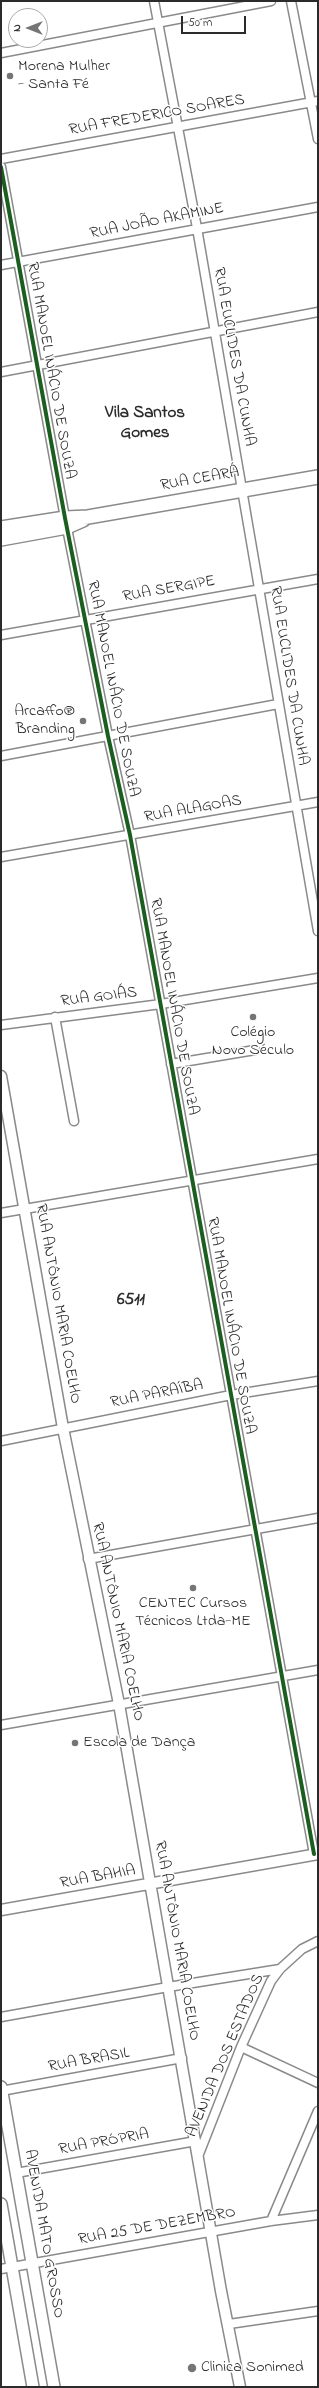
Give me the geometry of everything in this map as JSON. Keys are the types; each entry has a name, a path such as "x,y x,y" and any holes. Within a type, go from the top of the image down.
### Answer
{"main road":[{"name":"RUA CEARÁ","path":"1,539 88,517 318,478"},
{"name":"RUA CEARÁ","path":"1,528 66,522"},
{"name":"AVENIDA MATO GROSSO","path":"1,2090 54,2387"},
{"path":"1,2204 7,2268 33,2387"}],"street":[{"name":"RUA EUCLIDES DA CUNHA","path":"154,1 197,228 318,931"},
{"path":"1,53 271,1"},
{"path":"291,1 314,101 318,139"},
{"name":"RUA FREDERICO SOARES","path":"1,158 314,101"},
{"name":"RUA MANOEL INÁCIO DE SOUZA","path":"1,167 66,522 108,736 130,835 230,1395 316,1854"},
{"name":"RUA JOÃO AKAMINE","path":"1,265 318,207"},
{"path":"1,372 318,312"},
{"name":"RUA SERGIPE","path":"1,636 260,588 318,579"},
{"path":"1,756 278,704"},
{"name":"RUA ALAGOAS","path":"1,857 318,802"},
{"name":"RUA GOIÁS","path":"1,1025 160,1004 318,978"},
{"path":"55,1017 74,1121"},
{"path":"171,1064 255,1050"},
{"name":"RUA ANTÔNIO MARIA COELHO","path":"1,1076 5,1113 25,1209 63,1428 88,1559 119,1704 168,1987 199,2154 221,2291 229,2324 240,2387"},
{"path":"1,1213 318,1159"},
{"name":"RUA PARAÍBA","path":"1,1441 230,1395 318,1380"},
{"path":"88,1559 318,1518"},
{"path":"1,1725 318,1670"},
{"name":"RUA BAHIA","path":"1,1910 316,1854"},
{"name":"AVENIDA DOS ESTADOS","path":"199,2154 242,2047 271,1981 280,1969 302,1949 318,1941"},
{"path":"1,2017 168,1987 280,1969"},
{"path":"242,2047 318,2083"},
{"name":"RUA BRASIL","path":"1,2090 182,2058"},
{"path":"271,2221 318,2111"},
{"name":"RUA PRÓPRIA","path":"16,2173 196,2141"},
{"name":"RUA 25 DE DEZEMBRO","path":"7,2268 212,2231 318,2215"},
{"path":"229,2324 318,2311"}],"cycle path":[{"path":"1,167 65,518 108,736 130,835 314,1854"}],"place":[{"name":"Morena Mulher - Santa Fé","path":"10,76"},
{"name":"Arcaffo® Branding","path":"83,721"},
{"name":"Colégio Novo Século","path":"253,1017"},
{"name":"CENTEC Cursos Técnicos Ltda-ME","path":"193,1588"},
{"name":"Escola de Dança","path":"75,1743"},
{"name":"Clinica Sonimed","path":"192,2368"}],"district":[{"name":"Vila Santos Gomes","path":"145,424"},
{"name":"6511","path":"131,1301"}]}
